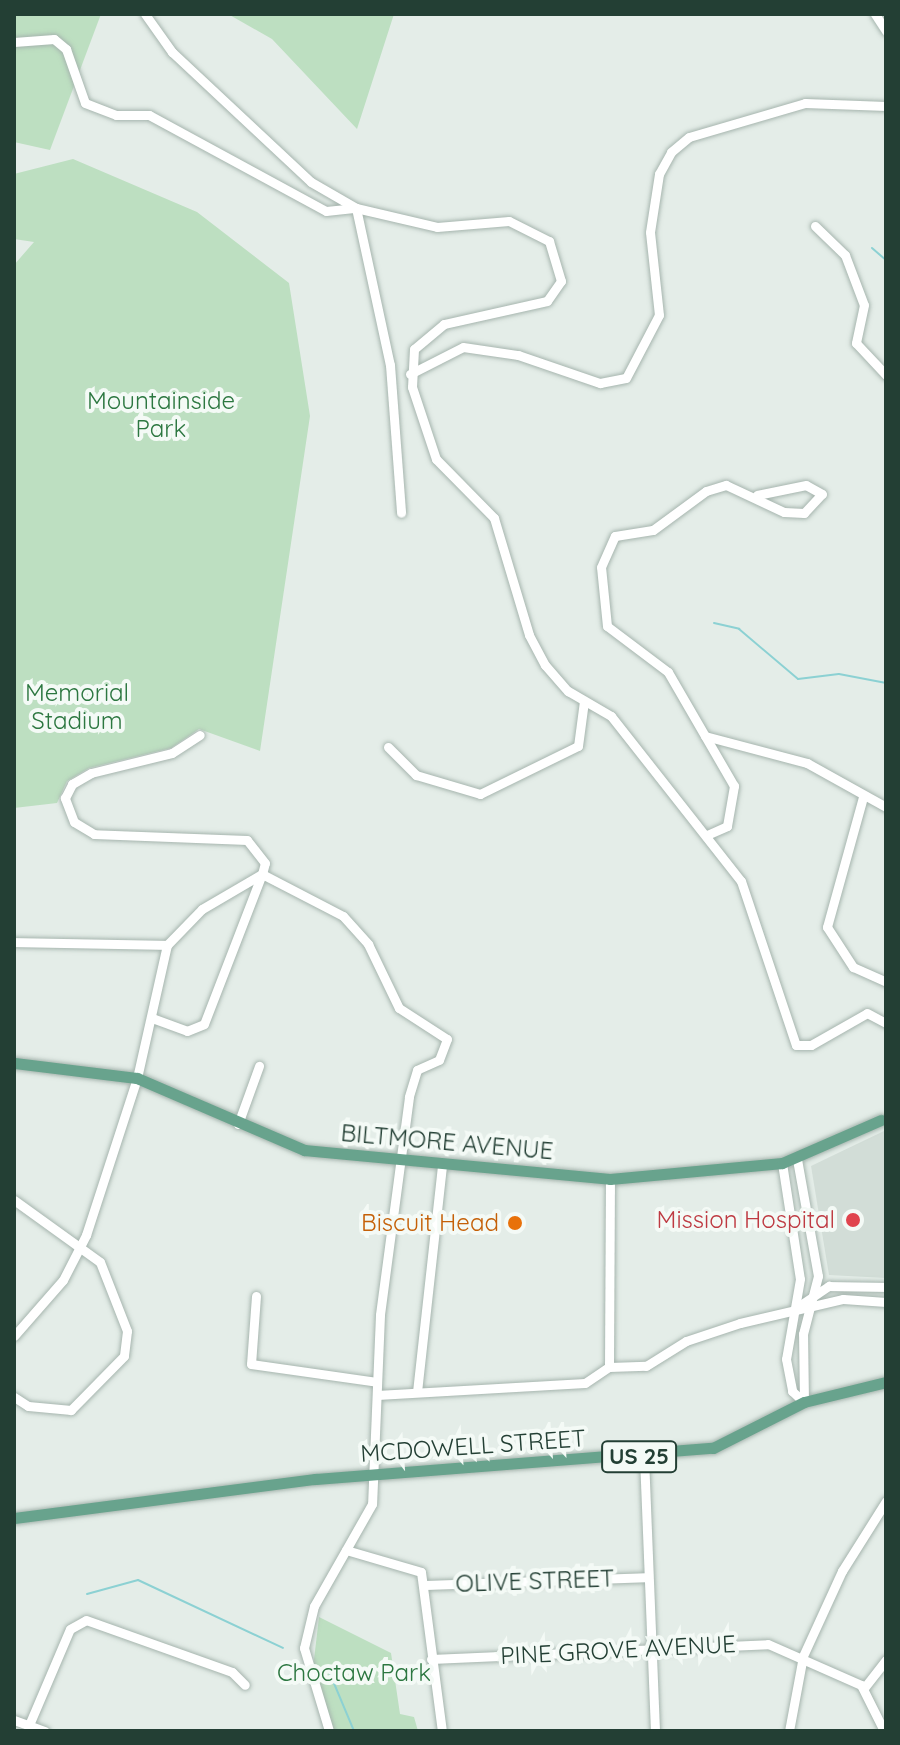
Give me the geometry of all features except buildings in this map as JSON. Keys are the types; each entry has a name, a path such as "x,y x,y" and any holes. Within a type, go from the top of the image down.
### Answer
{"main road":[{"name":"BILTMORE AVENUE","path":"14,1063 137,1078 304,1150 610,1179 782,1163 881,1120"},
{"name":"MCDOWELL STREET","path":"14,1518 378,1474 644,1457 713,1448 804,1402 886,1382"}],"street":[{"path":"145,14 172,52 311,182 356,208 419,226 519,223 539,232 554,251 561,281 553,296 433,329 414,349 410,374 443,471 494,518 529,635 545,665 584,701 611,716 707,835 756,909 796,1045 811,1045 867,1013 886,1023"},
{"path":"875,14 886,31"},
{"path":"14,42 54,39 66,49 85,103 100,111 149,115 326,211 356,208"},
{"path":"410,374 463,347 518,355 600,383 626,378 659,315 650,232 659,174 671,152 689,137 805,103 886,106"},
{"path":"356,208 390,365 401,513"},
{"path":"815,226 845,255 864,305 856,343 886,375"},
{"path":"707,835 727,826 735,809 734,786 668,672 607,626 603,558 615,536 653,530 706,491 726,485 757,495 784,512 804,513 822,494 806,485 757,495"},
{"path":"388,747 416,775 480,794 578,746 584,701"},
{"path":"152,1018 187,1031 204,1024 262,874 263,856 247,840 94,834 67,813 72,784 172,753 200,735"},
{"path":"705,736 807,763 863,797 886,807"},
{"path":"863,797 827,927 853,967 886,982"},
{"path":"14,1336 63,1280 81,1245 137,1078 167,945 202,909 262,874"},
{"path":"262,874 343,916 368,944 399,1008 447,1039 439,1060 415,1075 401,1160 377,1382 378,1474 372,1504 314,1606 304,1648 329,1731"},
{"path":"14,942 167,945"},
{"path":"238,1124 259,1066"},
{"path":"797,1159 817,1289 803,1342 804,1402"},
{"path":"782,1163 800,1279 786,1359 792,1391 804,1402"},
{"path":"417,1392 442,1164"},
{"path":"609,1367 610,1179"},
{"path":"14,1200 81,1245 100,1262 127,1331 124,1356 71,1410 28,1406 14,1397"},
{"path":"793,1310 817,1289 886,1287"},
{"path":"256,1296 251,1364 377,1382"},
{"path":"377,1395 585,1383 609,1367 646,1366 686,1341 793,1310 859,1298 886,1302"},
{"path":"644,1457 655,1731"},
{"path":"789,1731 803,1656 846,1565 886,1501"},
{"path":"346,1550 411,1563 423,1585 442,1731"},
{"name":"OLIVE STREET","path":"423,1585 648,1577"},
{"path":"29,1725 70,1629 86,1620 232,1672 245,1685"},
{"name":"PINE GROVE AVENUE","path":"431,1659 768,1644 803,1656 864,1688"},
{"path":"884,1726 864,1688 886,1660"},
{"path":"14,1720 45,1731"}],"shaded area":[{"name":"Mission Hospital","path":"886,1130 886,1278 829,1275 811,1166"}],"green space":[{"path":"14,14 101,14 50,150 14,142"},
{"path":"228,14 394,14 357,129 272,39"},
{"name":"Mountainside Park","path":"73,159 197,212 289,283 310,416 260,751 199,729 171,748 89,768 67,781 57,803 14,808 14,265 34,242 14,239 14,174"},
{"name":"Choctaw Park","path":"319,1617 391,1653 400,1714 414,1717 418,1731 332,1731 313,1668"}],"waterway":[{"path":"872,248 886,260"},
{"path":"714,623 739,629 798,679 839,674 886,683"},
{"path":"87,1594 138,1580 283,1648"},
{"path":"328,1669 354,1731"}],"place":[{"name":"Mission Hospital","path":"853,1220"},
{"name":"Biscuit Head","path":"515,1223"}],"park label":[{"name":"Memorial Stadium","path":"77,707"}]}
